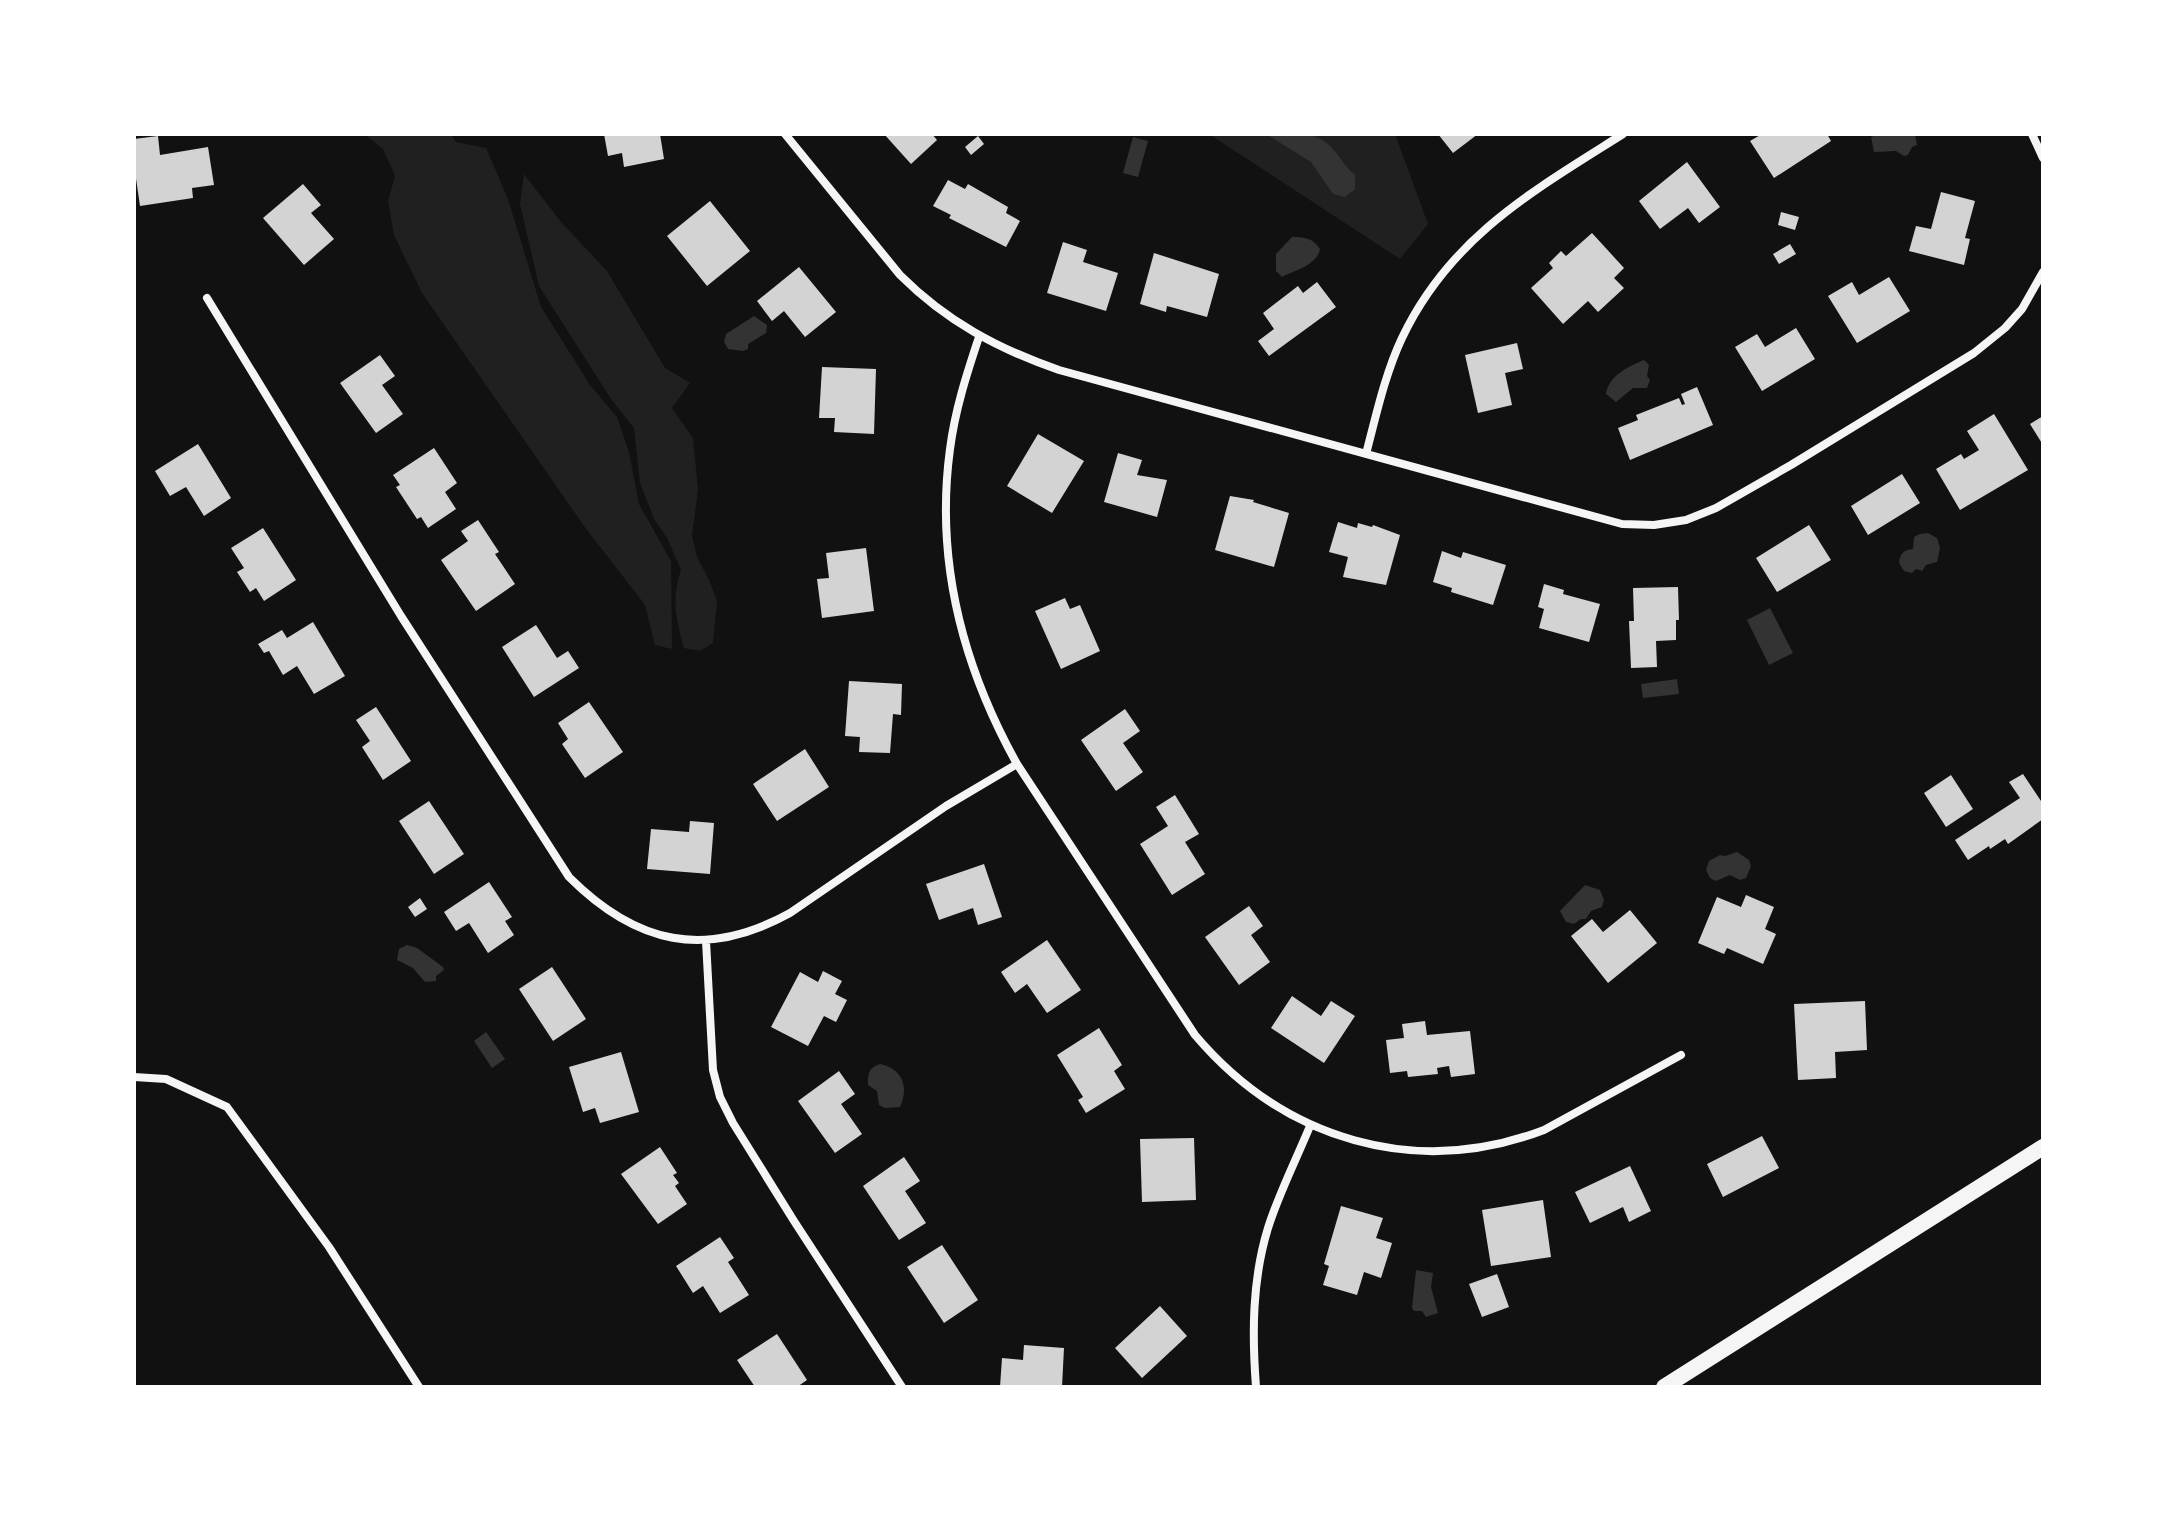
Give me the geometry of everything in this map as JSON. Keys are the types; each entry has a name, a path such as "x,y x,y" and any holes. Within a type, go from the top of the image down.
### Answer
{"main road":[{"path":"1664,1387 2043,1147"}],"street":[{"path":"785,134 900,275 952,320 1014,355 1059,370 1622,524 1654,525 1686,520 1716,508 1974,353 2005,328 2022,309 2043,272"},
{"path":"1366,454 1402,339 1440,276 1481,231 1518,200 1623,134"},
{"path":"2032,134 2043,158"},
{"path":"207,298 401,616 569,877 594,901 630,925 656,935 706,941 738,936 766,926 790,913 946,806 1017,764"},
{"path":"979,337 961,395 950,448 946,514 947,547 957,612 971,668 1017,764 1195,1035 1213,1056 1246,1085 1310,1126 1377,1146 1431,1152 1467,1150 1520,1139 1544,1130 1681,1055"},
{"path":"706,941 713,1070 720,1097 794,1221 902,1387"},
{"path":"134,1077 166,1079 227,1107 329,1247 419,1387"},
{"path":"1256,1387 1253,1320 1259,1266 1267,1230 1282,1188 1310,1126"}],"shaded area":[{"path":"364,134 451,134 456,142 486,148 508,199 541,307 590,385 617,417 629,452 639,504 671,561 672,649 655,645 645,605 584,526 422,293 394,235 388,201 395,176 383,149"},
{"path":"1209,134 1395,134 1428,224 1400,259"},
{"path":"1266,134 1299,134 1322,140 1355,175 1355,189 1345,197 1333,194 1311,162"},
{"path":"1878,134 1915,134 1917,145 1904,156 1896,151 1874,152 1871,137"},
{"path":"1133,137 1148,141 1138,177 1123,173"},
{"path":"524,174 561,222 607,271 665,368 690,383 672,408 693,438 698,489 692,536 697,557 717,601 713,643 700,651 684,648 676,609 681,570 667,538 654,519 640,483 634,428 611,399 539,286 520,204"},
{"path":"1292,237 1308,239 1320,249 1310,263 1282,277 1276,271 1276,254"},
{"path":"754,316 767,325 766,333 748,344 748,349 728,349 724,342 726,334"},
{"path":"1644,360 1649,365 1647,388 1633,388 1616,402 1606,394 1615,377"},
{"path":"1928,533 1937,538 1940,548 1937,562 1926,565 1922,571 1904,571 1899,563 1901,555 1913,549 1914,537"},
{"path":"1770,608 1793,653 1769,665 1747,620"},
{"path":"1677,679 1679,694 1643,698 1641,684"},
{"path":"1737,852 1749,860 1751,866 1746,878 1740,880 1730,875 1716,881 1710,878 1706,870 1709,861"},
{"path":"1585,885 1600,890 1604,900 1602,907 1574,924 1566,922 1560,911"},
{"path":"407,945 417,948 443,967 436,981 425,982 413,968 397,960 399,949"},
{"path":"486,1032 505,1059 492,1068 474,1041"},
{"path":"880,1064 894,1070 902,1080 904,1093 900,1107 885,1108 879,1105 877,1091 868,1085 870,1072"},
{"path":"1416,1270 1433,1273 1431,1287 1438,1313 1426,1317 1422,1311 1412,1308"}],"building":[{"path":"604,134 660,134 664,159 624,167 622,153 608,156"},
{"path":"884,134 932,134 937,140 911,164"},
{"path":"1438,134 1478,134 1453,153"},
{"path":"1762,134 1827,134 1831,141 1774,178 1750,141"},
{"path":"158,136 160,155 208,147 214,185 192,188 193,198 140,206 134,139"},
{"path":"978,136 984,144 971,155 965,147"},
{"path":"1687,162 1720,207 1699,223 1688,208 1660,229 1639,201"},
{"path":"948,180 965,189 968,184 1008,207 1006,213 1020,221 1006,247 949,218 951,215 933,206"},
{"path":"303,184 321,205 311,213 334,239 304,265 263,218"},
{"path":"1941,192 1975,201 1965,238 1970,239 1964,265 1909,251 1916,226 1931,229"},
{"path":"710,201 750,251 707,286 667,236"},
{"path":"1781,212 1799,217 1795,230 1778,225"},
{"path":"1592,233 1624,268 1614,278 1624,288 1598,312 1588,301 1563,324 1531,288 1553,268 1549,263 1561,251 1566,256"},
{"path":"1063,242 1087,250 1083,262 1118,273 1106,311 1047,293"},
{"path":"1790,244 1796,254 1779,264 1773,254"},
{"path":"1154,253 1219,274 1207,317 1167,306 1166,312 1140,304"},
{"path":"799,267 836,312 805,337 784,311 772,321 757,301"},
{"path":"1889,277 1910,311 1857,343 1828,296 1852,282 1859,295"},
{"path":"1317,282 1336,307 1269,356 1258,341 1274,329 1263,313 1298,286 1303,293"},
{"path":"1796,328 1815,359 1762,391 1735,347 1757,334 1765,347"},
{"path":"1517,343 1523,369 1505,373 1512,405 1478,413 1465,355"},
{"path":"380,355 395,376 382,385 403,414 376,433 340,383"},
{"path":"822,367 876,369 874,434 834,432 835,418 819,418"},
{"path":"1697,387 1713,425 1630,460 1618,428 1638,420 1636,415 1679,398 1682,405 1685,404 1681,394"},
{"path":"1994,414 2028,470 1960,510 1936,469 1961,454 1964,459 1979,450 1967,431"},
{"path":"2043,416 2043,445 2030,424"},
{"path":"1038,434 1084,461 1052,513 1007,486"},
{"path":"198,444 231,498 204,516 186,487 170,496 155,471"},
{"path":"434,448 457,483 445,492 456,509 428,528 421,517 417,519 396,487 400,485 393,475"},
{"path":"1118,453 1142,460 1137,475 1167,480 1157,517 1104,502"},
{"path":"1902,474 1920,503 1868,535 1851,506"},
{"path":"1230,496 1254,500 1289,513 1274,567 1215,550"},
{"path":"478,520 515,584 476,611 441,560 468,541 461,531"},
{"path":"1338,522 1357,528 1358,523 1373,525 1400,535 1386,585 1343,577 1348,557 1329,552"},
{"path":"1809,525 1831,560 1777,592 1756,558"},
{"path":"263,528 296,580 264,601 256,588 250,592 237,572 244,568 231,548"},
{"path":"866,548 874,611 822,618 817,579 829,578 826,553"},
{"path":"1442,551 1461,558 1463,552 1506,565 1493,605 1451,592 1452,588 1433,582"},
{"path":"1544,584 1564,590 1563,594 1600,604 1589,642 1539,628 1544,609 1538,607"},
{"path":"1678,587 1676,640 1656,641 1657,667 1631,668 1629,621 1634,621 1633,588"},
{"path":"1065,598 1070,609 1080,605 1100,651 1061,669 1035,611"},
{"path":"313,622 345,676 314,694 297,666 283,675 269,651 264,653 258,644 282,630 287,638"},
{"path":"536,625 557,658 568,651 579,668 534,697 502,647"},
{"path":"849,681 902,684 901,715 893,714 890,753 859,752 860,737 845,736"},
{"path":"589,702 623,752 585,778 562,744 568,739 558,723"},
{"path":"376,707 411,761 383,780 362,747 370,741 356,720"},
{"path":"1125,709 1140,731 1123,743 1143,772 1116,791 1081,740"},
{"path":"805,749 829,787 777,821 753,784"},
{"path":"2023,774 2043,804 2043,819 2008,844 2005,839 1968,860 1955,840 2020,798 2009,782"},
{"path":"1951,775 1973,809 1946,827 1924,793"},
{"path":"1175,795 1199,834 1185,842 1205,874 1172,895 1140,844 1168,826 1156,807"},
{"path":"429,801 464,854 434,874 399,821"},
{"path":"690,821 714,823 710,874 647,869 651,829 689,832"},
{"path":"984,864 1002,917 978,925 973,908 939,920 926,884"},
{"path":"489,882 512,917 505,921 514,935 488,953 469,923 456,931 444,912"},
{"path":"1746,895 1774,907 1765,929 1776,934 1763,964 1727,948 1724,954 1698,943 1717,897 1741,907"},
{"path":"420,898 427,909 415,917 408,907"},
{"path":"1249,906 1263,926 1251,935 1270,962 1239,985 1205,937"},
{"path":"1630,910 1657,943 1608,983 1571,936 1592,919 1603,932"},
{"path":"1047,940 1081,990 1047,1013 1027,984 1015,993 1001,972"},
{"path":"552,967 586,1019 553,1041 519,989"},
{"path":"823,971 842,981 835,994 847,1000 836,1022 824,1016 808,1046 771,1027 800,972 818,982"},
{"path":"1292,996 1321,1016 1331,1001 1355,1016 1324,1063 1271,1028"},
{"path":"1865,1001 1867,1050 1835,1052 1836,1078 1798,1080 1794,1004"},
{"path":"1425,1021 1427,1035 1470,1031 1475,1074 1451,1077 1449,1066 1437,1068 1438,1074 1408,1077 1407,1071 1390,1073 1386,1040 1404,1038 1402,1024"},
{"path":"1099,1028 1122,1065 1114,1071 1125,1089 1086,1113 1078,1100 1083,1097 1057,1055"},
{"path":"621,1052 639,1112 600,1123 595,1108 583,1112 569,1067"},
{"path":"839,1071 855,1094 841,1104 862,1134 835,1153 798,1101"},
{"path":"1762,1136 1779,1168 1723,1197 1707,1164"},
{"path":"1194,1138 1196,1200 1142,1202 1140,1139"},
{"path":"660,1147 677,1173 673,1175 679,1183 675,1186 687,1204 658,1224 621,1174"},
{"path":"904,1157 920,1181 905,1191 926,1223 899,1240 863,1186"},
{"path":"1630,1166 1651,1211 1629,1222 1623,1207 1590,1223 1575,1192"},
{"path":"1543,1200 1551,1257 1491,1266 1482,1210"},
{"path":"1341,1206 1383,1218 1376,1238 1392,1243 1381,1278 1364,1272 1357,1295 1323,1285 1329,1266 1324,1264"},
{"path":"720,1237 734,1258 728,1262 749,1295 720,1313 703,1286 693,1293 676,1266"},
{"path":"942,1245 978,1300 944,1323 907,1267"},
{"path":"1497,1274 1509,1307 1482,1317 1469,1284"},
{"path":"1160,1306 1187,1336 1142,1378 1115,1348"},
{"path":"777,1334 807,1380 797,1387 755,1387 737,1360"},
{"path":"1024,1345 1064,1348 1062,1387 1000,1387 1002,1358 1023,1360"}]}
